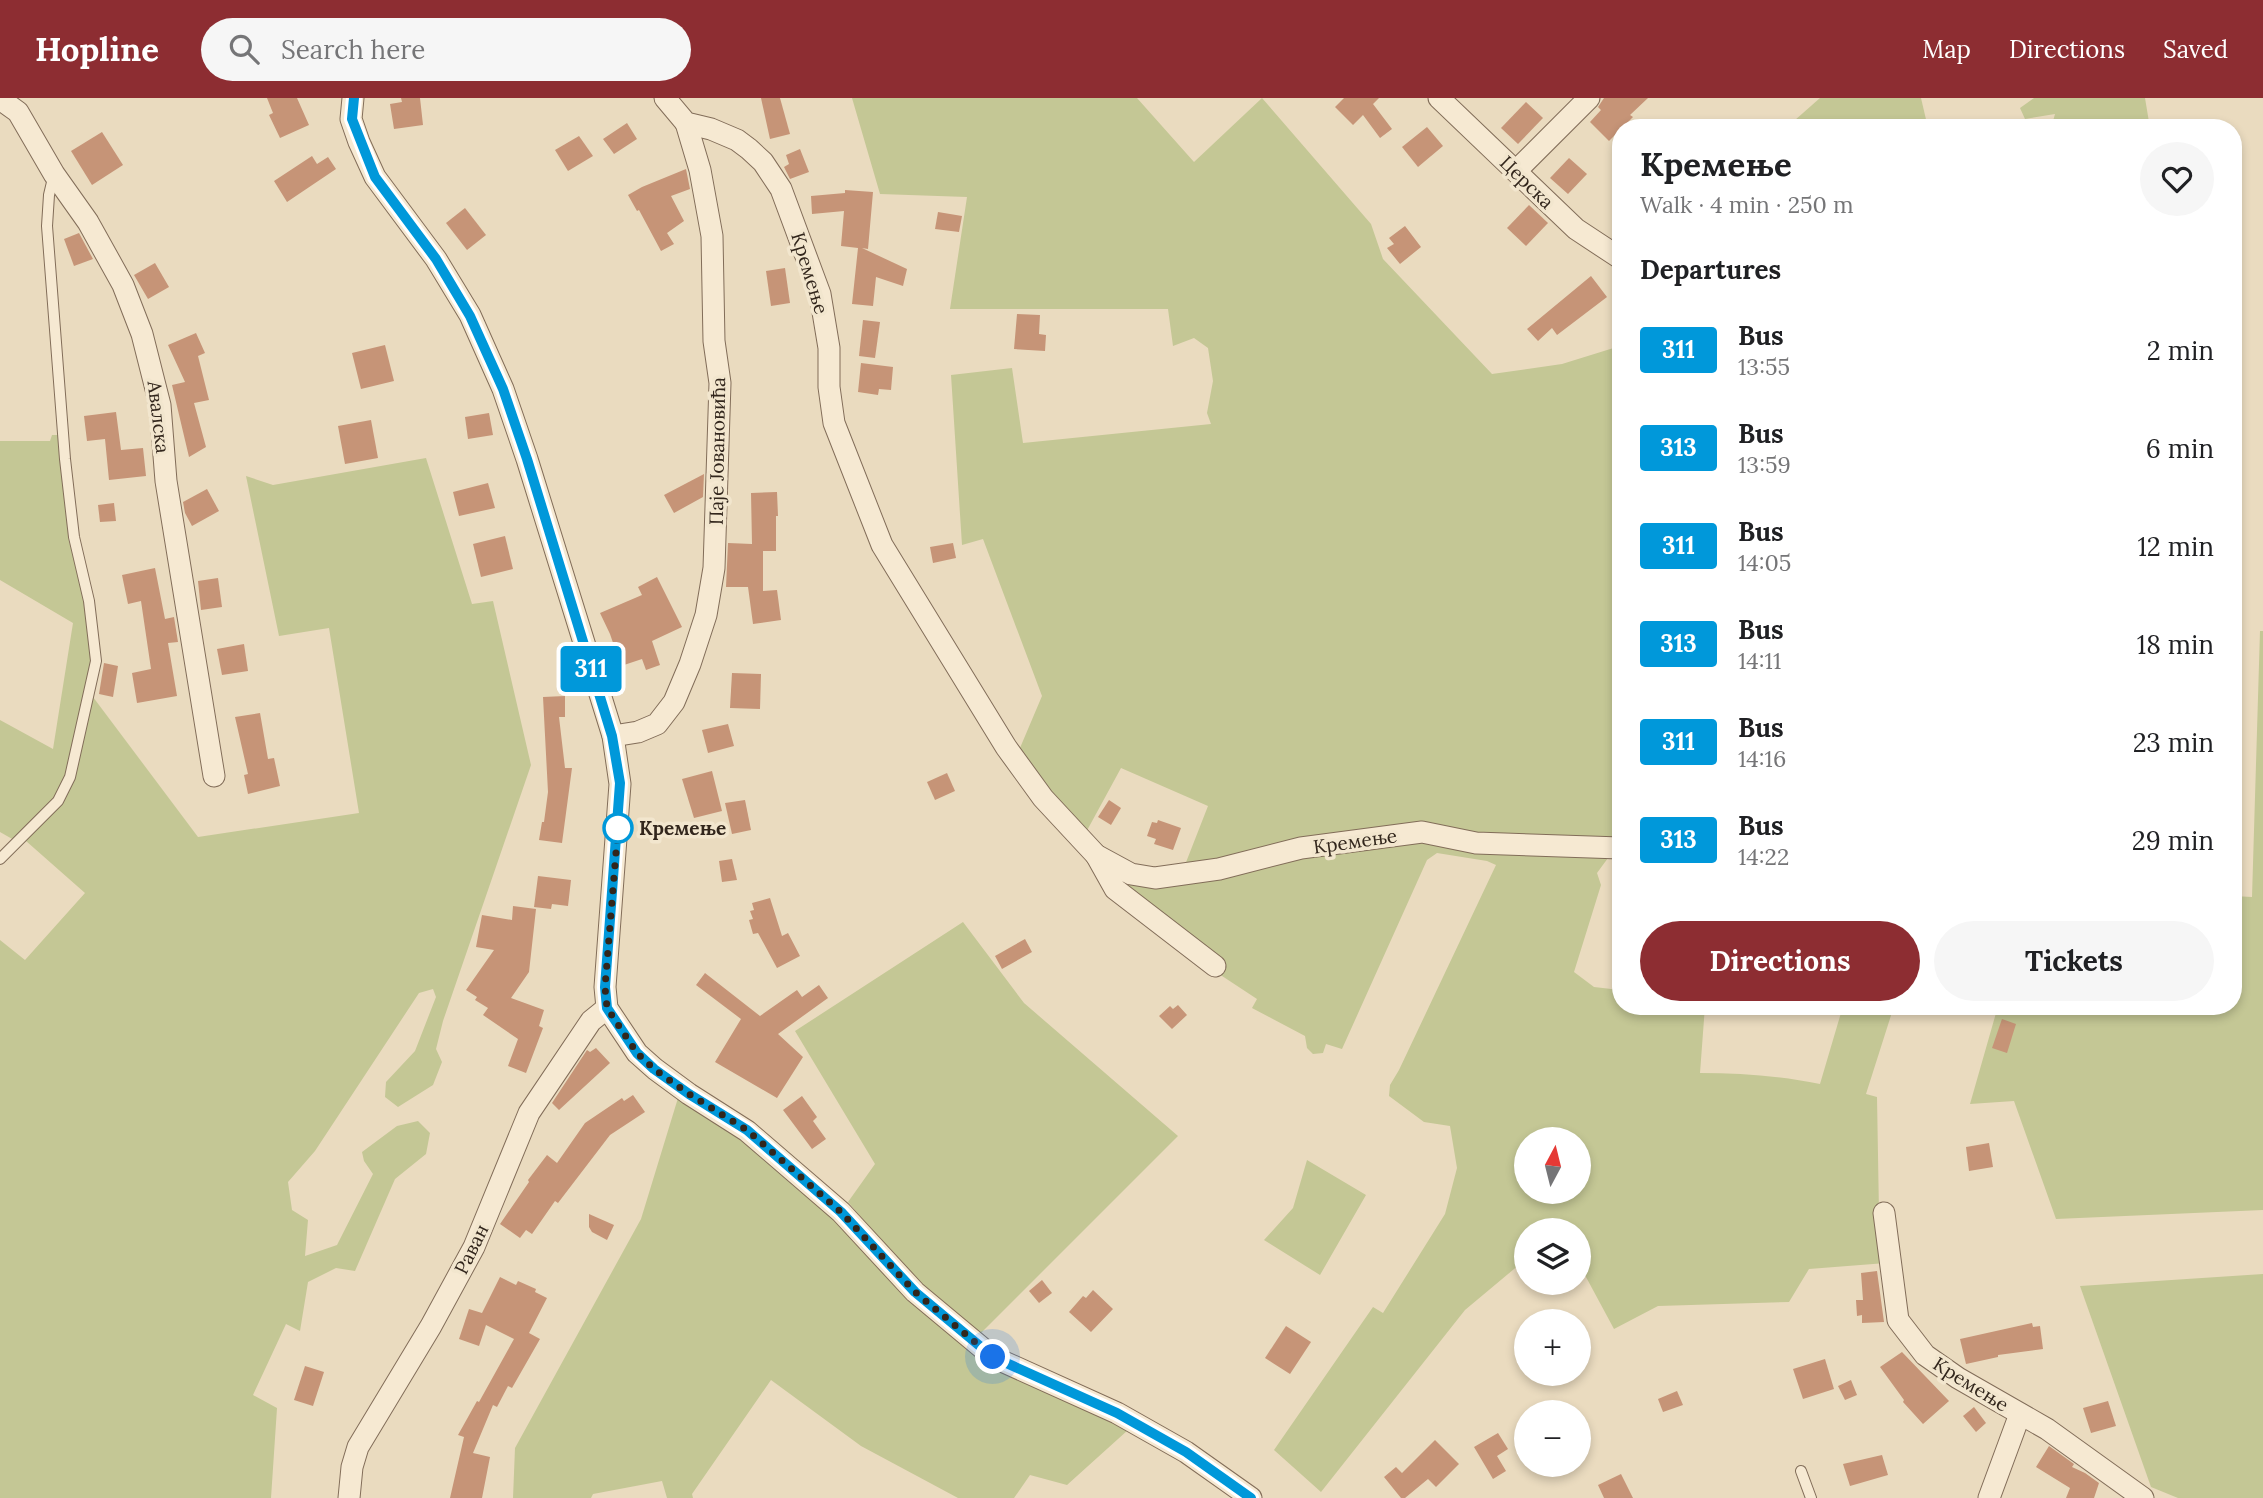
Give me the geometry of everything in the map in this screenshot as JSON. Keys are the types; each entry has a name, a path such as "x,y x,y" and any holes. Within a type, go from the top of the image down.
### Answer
{"street":[{"path":"354,98 352,119 375,177 436,259 470,316 503,389 612,736 620,783 613,898 605,968 607,1008 637,1053 654,1069 747,1130 841,1212 915,1292 993,1357 1117,1413 1186,1452 1251,1498"},
{"path":"665,98 686,123"},
{"name":"Церска","path":"1439,98 1576,229 1612,253"},
{"path":"1517,171 1589,98"},
{"name":"Авалска","path":"0,99 18,111 54,174 88,222 123,285 142,334 160,405 166,481 214,776"},
{"name":"Паје Јовановића","path":"612,736 638,732 657,724 674,702 706,615 714,568 720,383 714,341 712,236 700,170 686,123"},
{"name":"Кремење","path":"686,123 711,129 737,140 763,162 781,189 820,294 829,348 829,387 834,423 882,545 1006,747 1043,798 1096,855 1115,889 1214,966"},
{"name":"Кремење","path":"1096,855 1131,874 1155,878 1219,869 1301,848 1422,832 1476,843 1612,848"},
{"name":"Раван","path":"349,1498 352,1467 358,1447 474,1247 529,1114 591,1021 607,1008"},
{"name":"Кремење","path":"1884,1213 1898,1320 1925,1355 2047,1429 2143,1498"},
{"path":"1989,1498 2020,1414"}],"lane":[{"path":"0,859 58,801 70,777 96,662 89,601 74,537 65,459 47,226 49,195 54,174"},
{"path":"1801,1471 1811,1498"}],"green space":[{"path":"852,98 1137,98 1194,162 1262,98 1371,224 1383,259 1492,374 1562,364 1612,348 1612,841 1421,829 1183,870 1208,806 1121,768 1084,836 1017,755 1042,696 983,539 962,545 951,375 1012,368 1023,443 1211,424 1207,413 1213,381 1208,348 1194,338 1173,346 1168,309 950,309 967,197 880,194"},
{"path":"1820,98 1921,98 1926,119 1796,119"},
{"path":"2034,98 2145,98 2148,119 2054,119 2055,114 2025,119 2020,108"},
{"path":"52,435 59,435 69,541 85,603 92,661 67,775 54,799 14,840 0,832 0,720 53,749 73,623 0,580 0,441 50,441"},
{"path":"426,458 472,604 493,601 531,765 443,1021 436,1049 442,1062 433,1085 398,1107 385,1097 386,1082 415,1051 436,997 433,989 419,993 315,1151 288,1182 292,1210 308,1220 305,1256 337,1245 373,1174 364,1161 362,1152 397,1126 418,1121 430,1133 426,1154 395,1179 355,1271 336,1268 308,1282 300,1331 286,1324 253,1395 277,1408 271,1498 0,1498 0,940 25,960 85,893 26,841 62,802 93,697 198,837 359,813 329,628 279,636 246,476 273,485"},
{"path":"2260,631 2263,631 2263,1210 2056,1219 2014,1101 1970,1104 1995,1015 2242,1015 2242,896 2252,897"},
{"path":"1421,836 1606,852 1608,858 1597,873 1601,885 1574,972 1594,987 1612,989 1612,1015 1704,1015 1700,1073 1760,1076 1820,1084 1840,1015 1891,1015 1866,1094 1877,1097 1879,1214 1886,1263 1809,1269 1789,1302 1658,1306 1614,1329 1591,1286 1591,1218 1514,1218 1514,1269 1465,1310 1321,1492 1274,1450 1373,1307 1383,1313 1445,1214 1457,1168 1450,1126 1424,1122 1389,1096 1390,1085 1496,865 1487,861 1437,853 1427,860 1342,1049 1326,1044 1323,1053 1313,1054 1307,1048 1305,1036 1252,1008 1257,999 1216,972 1116,886 1123,873"},
{"path":"963,922 1024,1003 1178,1136 979,1335 921,1287 848,1202 875,1164 795,1031"},
{"path":"678,1098 749,1143 834,1217 909,1297 1128,1430 1067,1485 1030,1475 1014,1498 958,1498 861,1446 771,1380 692,1494 693,1498 667,1498 662,1481 593,1494 591,1498 513,1498 515,1448 641,1219"},
{"path":"1307,1160 1366,1195 1320,1275 1264,1240 1293,1208"},
{"path":"2263,1274 2263,1498 2178,1498 2151,1487 2080,1286"}],"building":[{"path":"267,98 297,98 309,125 280,138 269,115 273,113"},
{"path":"401,98 420,98 423,125 394,129 390,104 402,102"},
{"path":"761,98 780,98 790,134 770,139"},
{"path":"1344,98 1379,98 1373,104 1392,129 1380,138 1363,115 1353,125 1335,107"},
{"path":"1604,98 1648,98 1630,115 1633,117 1631,119 1612,119 1612,138 1609,141 1590,122 1601,110 1598,107"},
{"path":"1526,102 1543,118 1518,144 1501,128"},
{"path":"627,123 637,139 614,154 603,139"},
{"path":"1427,127 1443,146 1418,167 1402,147"},
{"path":"102,132 123,165 92,185 71,151"},
{"path":"579,136 593,156 568,171 555,150"},
{"path":"800,149 809,172 790,179 784,167 789,164 786,155"},
{"path":"312,156 317,164 328,157 336,169 287,202 274,181"},
{"path":"1569,158 1587,174 1568,194 1550,178"},
{"path":"686,169 690,189 671,196 684,221 667,233 674,244 661,251 628,195"},
{"path":"845,190 873,192 868,249 862,248 907,269 903,286 876,277 873,306 852,304 858,248 841,246 844,211 812,214 811,196 845,193"},
{"path":"1529,205 1548,223 1526,246 1507,228"},
{"path":"465,208 486,235 467,250 446,223"},
{"path":"938,212 962,216 959,232 935,229"},
{"path":"1405,226 1421,247 1400,264 1387,248 1394,244 1389,238"},
{"path":"79,233 93,259 74,266 64,239"},
{"path":"155,263 169,287 148,299 134,275"},
{"path":"785,268 790,303 771,306 766,271"},
{"path":"1591,276 1607,297 1557,335 1552,328 1538,341 1527,329"},
{"path":"1017,314 1040,315 1039,334 1046,335 1045,351 1014,349"},
{"path":"863,320 880,322 875,358 859,356"},
{"path":"196,333 205,353 198,356 209,400 194,403 206,447 189,457 172,385 185,382 168,345"},
{"path":"385,345 394,381 361,389 352,353"},
{"path":"861,363 893,367 891,390 879,389 878,395 858,392"},
{"path":"116,412 121,450 143,448 146,476 109,480 105,439 87,441 84,416"},
{"path":"489,413 493,435 468,439 465,417"},
{"path":"371,420 378,458 345,464 338,426"},
{"path":"704,474 703,497 674,513 664,495"},
{"path":"488,483 495,508 459,516 453,492"},
{"path":"207,489 219,511 192,526 183,502"},
{"path":"777,492 776,551 763,551 763,591 777,590 781,620 753,624 748,587 726,587 728,543 752,544 751,493"},
{"path":"114,503 116,521 100,522 98,505"},
{"path":"505,536 513,569 481,577 473,544"},
{"path":"953,543 956,558 933,563 930,547"},
{"path":"155,568 165,619 174,617 178,642 168,643 177,696 137,703 132,673 151,669 141,601 128,604 122,575"},
{"path":"657,577 682,627 652,641 660,665 646,670 642,659 621,666 600,613 642,595 638,587"},
{"path":"218,578 222,607 201,610 198,581"},
{"path":"244,644 248,671 222,675 217,649"},
{"path":"104,663 118,666 113,697 99,694"},
{"path":"732,673 761,674 760,709 730,708"},
{"path":"565,696 565,717 559,717 565,768 572,768 562,843 539,840 548,792 543,697"},
{"path":"260,713 268,759 274,758 280,786 248,794 244,775 248,774 235,717"},
{"path":"728,724 734,746 708,753 702,730"},
{"path":"712,771 722,811 694,818 682,779"},
{"path":"947,773 955,791 935,800 927,782"},
{"path":"745,800 751,830 732,834 725,803"},
{"path":"1109,800 1121,808 1111,825 1098,817"},
{"path":"1158,820 1181,828 1173,850 1154,844 1156,839 1147,836 1152,822 1157,823"},
{"path":"732,859 737,880 722,882 719,861"},
{"path":"538,876 571,880 568,906 552,904 551,909 534,907"},
{"path":"770,898 782,936 788,933 800,956 777,968 758,933 753,934 749,920 753,919 750,911 754,910 752,903"},
{"path":"513,906 536,909 529,972 511,998 544,1010 539,1026 543,1028 526,1073 508,1066 518,1039 483,1015 488,1008 466,990 494,950 476,947 482,915 512,920"},
{"path":"1025,939 1032,952 1002,969 995,956"},
{"path":"705,973 760,1016 797,990 802,997 819,985 828,998 778,1034 803,1057 777,1098 715,1062 741,1019 696,985"},
{"path":"1178,1005 1187,1015 1172,1029 1159,1016 1170,1006 1173,1009"},
{"path":"2002,1019 2016,1024 2007,1053 1992,1048"},
{"path":"596,1048 610,1063 559,1110 552,1103 587,1050 590,1052"},
{"path":"633,1095 645,1112 610,1135 558,1203 555,1201 532,1234 526,1230 520,1238 500,1224 547,1155 557,1163 585,1123 622,1098 624,1101"},
{"path":"802,1096 817,1117 813,1121 826,1139 812,1149 783,1110"},
{"path":"1989,1143 1993,1167 1969,1171 1966,1147"},
{"path":"589,1214 614,1225 607,1240 592,1232 589,1227"},
{"path":"1877,1271 1884,1322 1862,1323 1862,1315 1857,1316 1856,1300 1863,1300 1861,1273"},
{"path":"500,1277 516,1285 518,1281 536,1289 535,1292 547,1298 529,1333 540,1339 512,1388 508,1386 497,1407 493,1405 473,1453 490,1457 482,1498 450,1498 464,1437 458,1435 514,1339 486,1325 479,1346 459,1339 469,1309 482,1313"},
{"path":"1042,1280 1052,1293 1039,1303 1029,1291"},
{"path":"1093,1290 1113,1309 1091,1332 1069,1312 1083,1296 1086,1298"},
{"path":"2032,1323 2033,1327 2040,1326 2043,1349 1998,1355 1966,1364 1960,1339"},
{"path":"1286,1326 1311,1342 1290,1374 1265,1358"},
{"path":"1902,1352 1949,1401 1923,1424 1903,1402 1880,1367"},
{"path":"1825,1359 1834,1389 1803,1399 1793,1369"},
{"path":"305,1366 324,1372 313,1406 294,1400"},
{"path":"1851,1380 1857,1395 1845,1400 1838,1386"},
{"path":"1677,1391 1683,1405 1663,1412 1658,1399"},
{"path":"2108,1401 2116,1426 2091,1433 2083,1408"},
{"path":"1974,1407 1986,1423 1976,1432 1963,1416"},
{"path":"1498,1433 1508,1449 1497,1456 1506,1471 1493,1479 1474,1447"},
{"path":"1435,1440 1459,1464 1436,1487 1428,1479 1405,1498 1401,1498 1384,1477 1396,1467 1402,1473"},
{"path":"2049,1446 2074,1464 2072,1467 2099,1483 2094,1498 2066,1498 2070,1488 2036,1467"},
{"path":"1882,1455 1888,1475 1850,1486 1843,1464"},
{"path":"1621,1474 1633,1498 1604,1498 1598,1485"}],"bus line":[{"name":"311","path":"354,98 352,119 375,177 436,259 470,316 503,389 612,736 620,783 605,987 607,1008 624,1036 654,1069 747,1130 841,1212 915,1292 993,1357 1117,1413 1186,1452 1251,1498"}],"place":[{"name":"Кремење","path":"618,828"}],"route":[{"path":"618,828 605,987 607,1008 624,1036 654,1069 747,1130 841,1212 915,1292 993,1357"}]}
